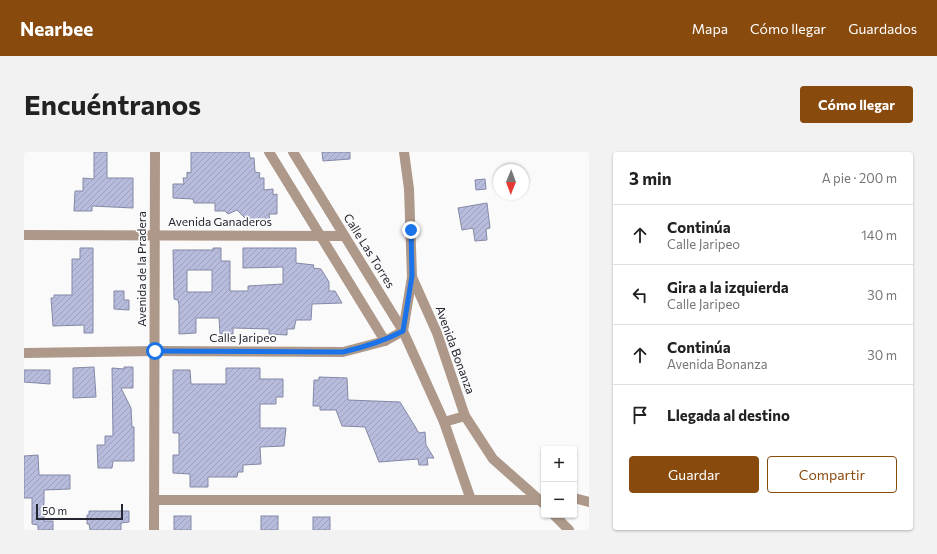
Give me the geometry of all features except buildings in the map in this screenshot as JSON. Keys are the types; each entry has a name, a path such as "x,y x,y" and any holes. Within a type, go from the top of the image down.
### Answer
{"street":[{"name":"Avenida de la Pradera","path":"154,530 156,235 155,152"},
{"path":"269,152 385,340"},
{"name":"Calle Las Torres","path":"293,152 403,331 444,422 471,500"},
{"name":"Avenida Bonanza","path":"404,152 409,189 412,276 437,333 465,416 494,458 541,499"},
{"name":"Avenida Ganaderos","path":"24,235 344,236"},
{"path":"403,331 412,276"},
{"name":"Calle Jaripeo","path":"24,353 155,351 343,352 366,347 403,331"},
{"path":"444,422 465,416"},
{"path":"577,499 589,502"},
{"path":"154,500 541,501"},
{"path":"557,518 569,530"}],"route":[{"path":"155,351 343,352 366,347 385,340 403,331 412,276 411,230"}]}
